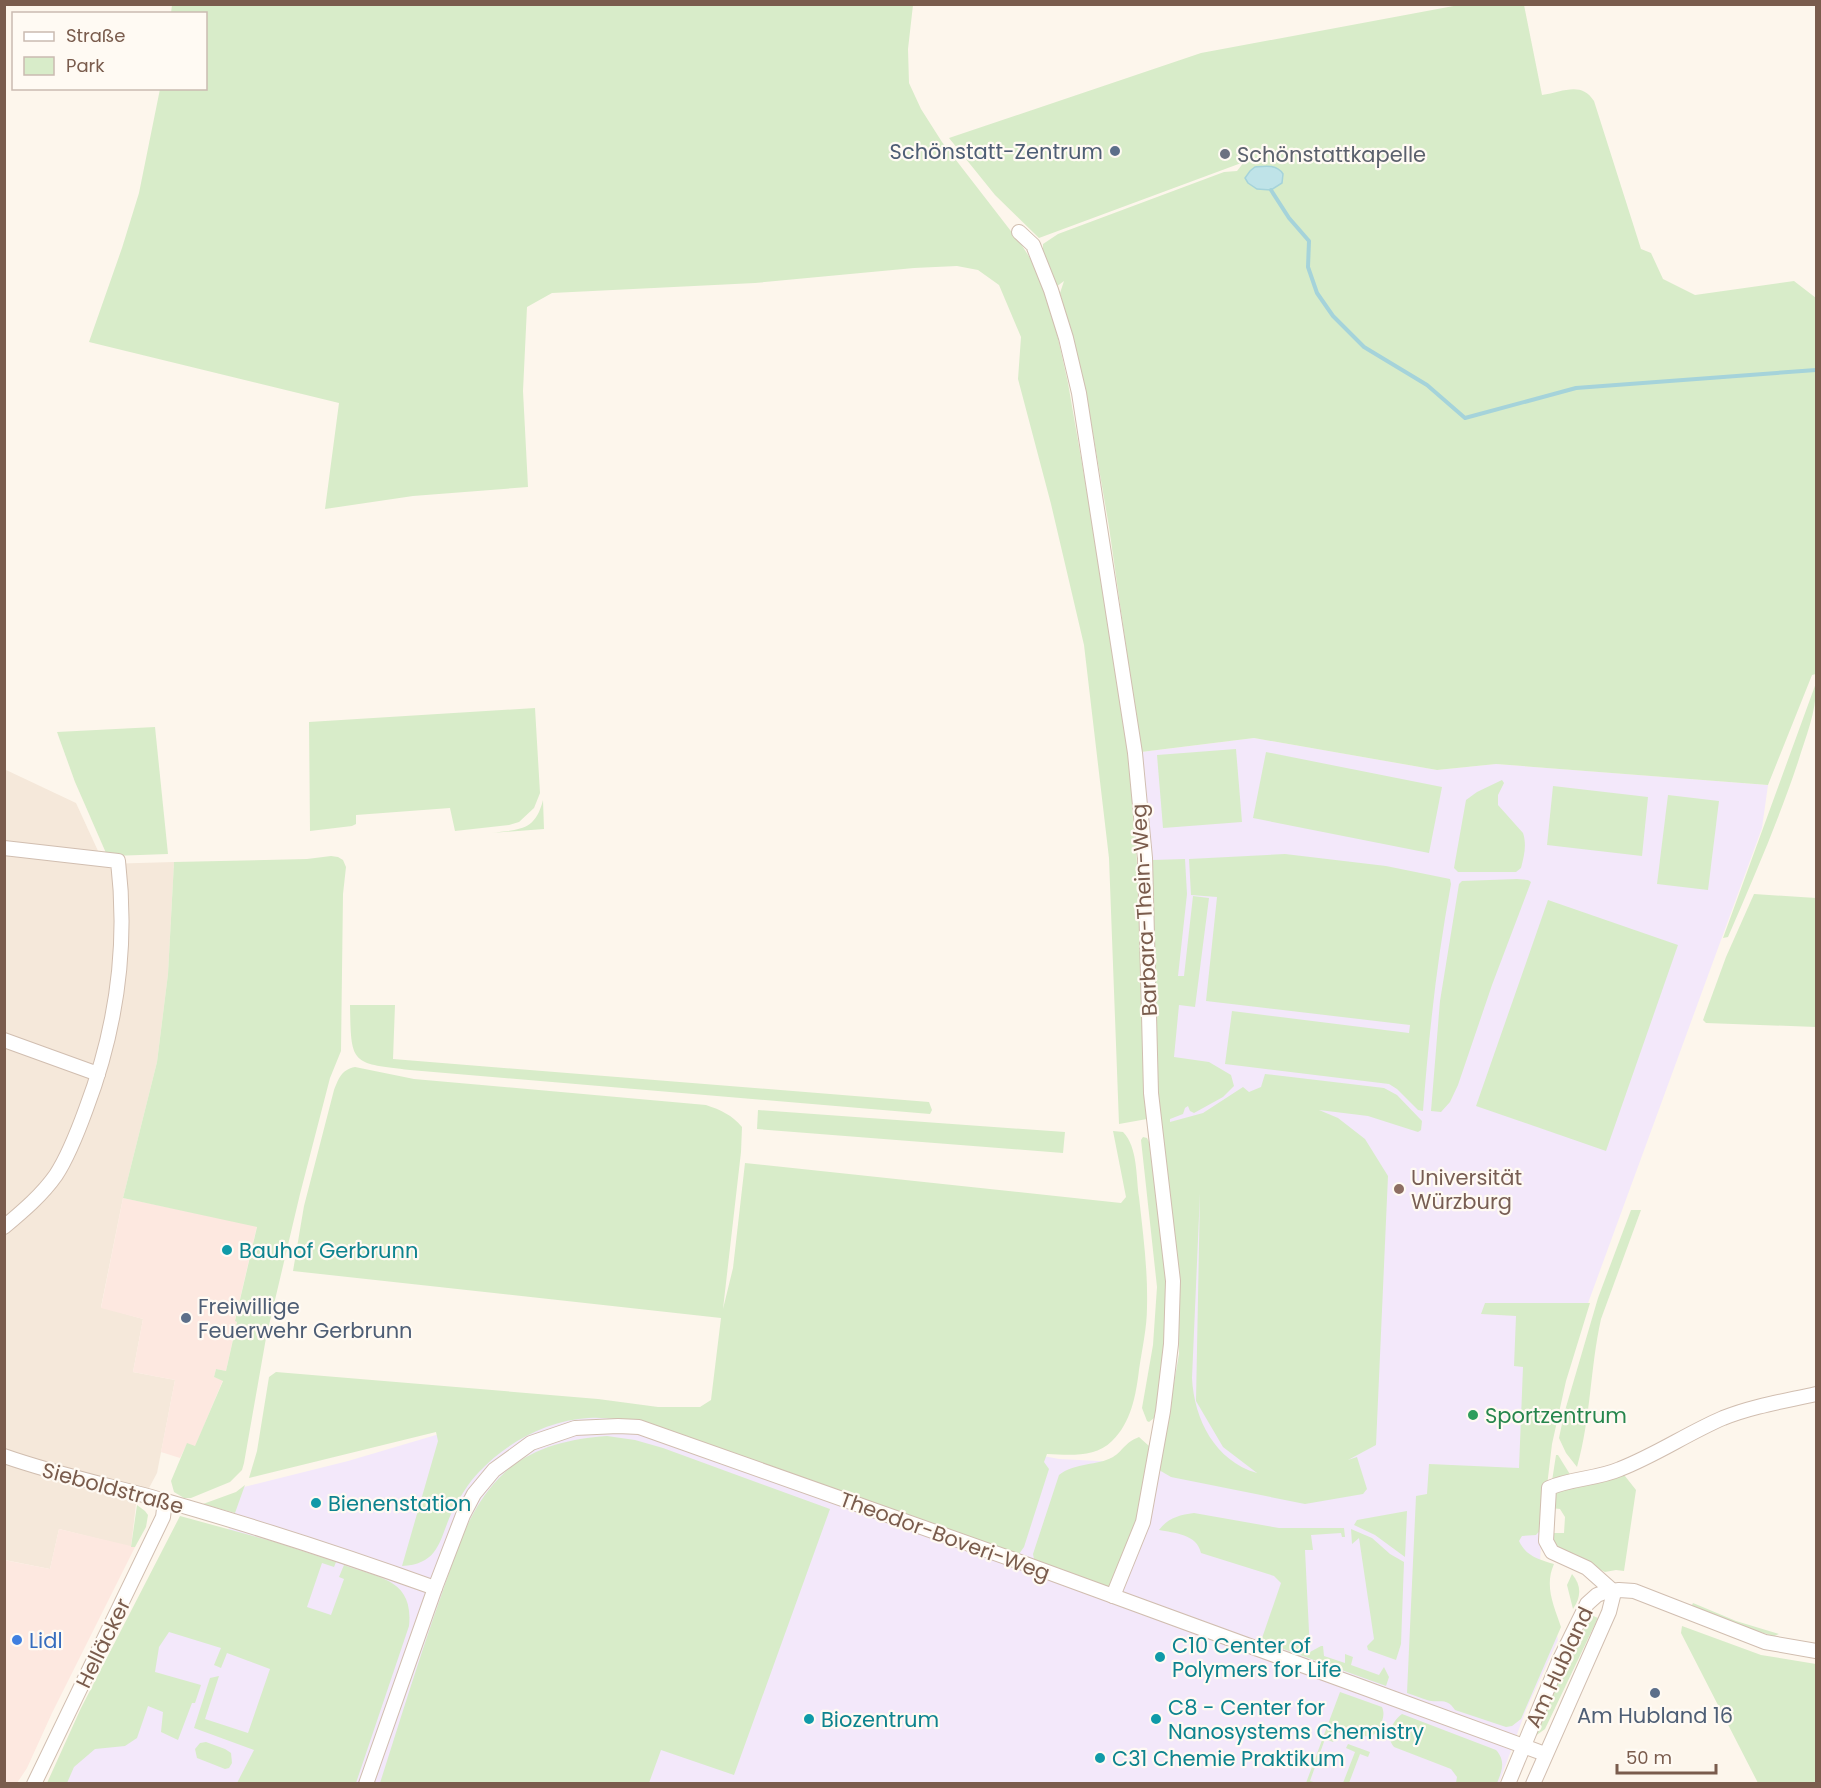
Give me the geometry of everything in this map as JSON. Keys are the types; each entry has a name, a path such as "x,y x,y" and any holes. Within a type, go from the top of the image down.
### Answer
{"street":[{"name":"Barbara-Thein-Weg","path":"1019,232 1033,245 1042,267 1066,338 1079,393 1136,753 1145,858 1151,1093 1173,1281 1171,1333 1163,1411 1143,1522 1113,1596"},
{"path":"4,848 118,861 121,886 120,956 114,1015 81,1125 64,1161 41,1194 4,1227"},
{"path":"4,1040 98,1074"},
{"path":"1816,1394 1754,1407 1722,1419 1622,1469 1608,1474 1559,1483 1549,1488 1546,1541 1552,1552 1587,1568 1614,1592 1627,1590 1640,1593 1765,1642 1816,1651"},
{"name":"Theodor-Boveri-Weg","path":"366,1784 435,1588 463,1515 474,1494 494,1470 531,1443 575,1428 618,1426 639,1427 1113,1596 1545,1754"},
{"name":"Sieboldstraße","path":"4,1456 42,1469 223,1518 333,1552 435,1588"},
{"name":"Helläcker","path":"34,1784 154,1537 163,1517 165,1501"},
{"name":"Am Hubland","path":"1508,1784 1559,1661 1587,1604 1597,1595 1614,1592 1609,1612 1533,1784"}],"shaded area":[{"name":"Universität Würzburg","path":"1254,738 1437,770 1496,764 1768,785 1762,828 1587,1306 1560,1367 1545,1461 1540,1564 1558,1640 1526,1710 1499,1783 53,1784 227,1533 244,1487 348,1461 436,1435 483,1447 573,1408 949,1438 1059,1459 1158,1464 1179,1354 1178,1276 1158,1103 1152,857 1141,752"},
{"path":"4,769 76,803 104,864 174,862 168,974 157,1062 123,1198 101,1307 143,1319 133,1372 175,1380 157,1473 149,1488 138,1487 131,1547 59,1529 50,1569 5,1560"},
{"path":"123,1198 257,1226 235,1320 237,1321 226,1371 216,1369 214,1377 223,1380 195,1447 187,1444 180,1458 161,1452 175,1380 133,1372 143,1319 101,1308"},
{"path":"59,1529 135,1547 27,1768 17,1783 5,1783 4,1560 50,1569"}],"green space":[{"path":"172,5 913,5 908,49 909,83 921,109 942,142 1021,244 1037,269 1055,325 1068,383 1130,757 1136,841 1147,1119 1119,1124 1109,858 1084,645 1051,504 1018,379 1021,337 999,285 978,270 957,266 755,283 552,293 527,307 523,391 528,487 413,496 325,509 339,403 89,342 139,193 160,90 207,90 207,12 171,12"},
{"path":"1459,5 1524,5 1542,95 1571,89 1583,91 1594,101 1641,249 1651,253 1663,279 1695,295 1794,281 1816,298 1816,674 1812,675 1768,785 1496,764 1437,770 1254,738 1141,752 1109,527 1085,387 1060,293 1064,281 1056,287 1043,252 1043,244 1058,234 1224,172 1237,171 1244,162 1039,238 995,195 949,138 1201,53"},
{"path":"1816,683 1815,704 1790,784 1728,937 1723,938"},
{"path":"535,708 540,793 534,808 519,822 455,831 450,808 356,815 356,824 352,826 310,831 309,722"},
{"path":"155,727 168,854 112,856 106,853 75,782 57,732"},
{"path":"1236,749 1242,822 1163,828 1157,755"},
{"path":"1266,752 1442,787 1429,853 1253,818"},
{"path":"1502,780 1504,783 1498,795 1498,805 1524,837 1525,850 1521,868 1516,872 1458,872 1454,868 1466,800"},
{"path":"1553,786 1648,797 1642,856 1547,845"},
{"path":"1668,795 1719,801 1708,890 1657,884"},
{"path":"543,800 544,829 491,833 524,827 535,818"},
{"path":"1285,854 1386,866 1450,879 1434,997 1423,1111 1418,1110 1389,1084 1225,1064 1232,1011 1409,1033 1410,1025 1206,1001 1217,897 1191,895 1189,859"},
{"path":"331,856 343,860 346,867 343,894 341,1051 330,1078 300,1194 266,1338 242,1470 230,1482 191,1498 184,1498 174,1492 171,1481 187,1443 195,1446 223,1381 214,1377 216,1369 226,1371 257,1227 123,1198 157,1062 168,974 174,862 307,859"},
{"path":"1185,859 1187,894 1178,976 1184,976 1193,896 1209,898 1195,1007 1179,1005 1174,1057 1209,1062 1231,1075 1234,1086 1223,1097 1194,1113 1188,1106 1183,1114 1170,1119 1170,1122 1203,1113 1243,1087 1249,1092 1261,1087 1265,1074 1384,1088 1397,1095 1422,1121 1421,1130 1418,1132 1368,1116 1319,1110 1338,1118 1365,1139 1388,1176 1376,1445 1348,1460 1357,1457 1367,1489 1363,1494 1305,1504 1171,1477 1159,1470 1179,1354 1178,1276 1158,1103 1152,860","holes":["1200,1193 1196,1401 1223,1447 1257,1473 1229,1459 1210,1436 1197,1408 1192,1378"]},
{"path":"1517,879 1531,882 1492,985 1458,1085 1450,1102 1441,1112 1431,1111 1440,1001 1459,884 1462,881"},
{"path":"1754,894 1816,898 1816,1027 1706,1023 1703,1020 1726,957"},
{"path":"1548,900 1678,945 1606,1151 1476,1106"},
{"path":"350,1005 395,1005 393,1059 929,1102 932,1110 930,1114 410,1070 376,1065 365,1062 354,1050"},
{"path":"355,1067 414,1079 706,1105 730,1116 742,1127 723,1309 733,1268 745,1163 1121,1203 1126,1197 1113,1131 1123,1132 1134,1154 1145,1252 1147,1293 1147,1315 1136,1389 1132,1408 1124,1426 1112,1441 1090,1453 1047,1454 1044,1462 1049,1469 1024,1547 1019,1554 1013,1556 635,1421 595,1418 558,1423 529,1434 490,1461 465,1490 432,1555 415,1564 402,1566 438,1441 436,1432 249,1478 257,1451 269,1377 276,1372 598,1399 658,1407 700,1407 711,1400 721,1318 293,1271 304,1206 334,1090 344,1072"},
{"path":"758,1110 1065,1132 1063,1153 757,1129"},
{"path":"1143,1137 1149,1142 1162,1237 1166,1294 1162,1372 1154,1418 1149,1422 1142,1408 1153,1345 1157,1287 1141,1140"},
{"path":"1631,1210 1641,1210 1601,1319 1582,1449 1577,1467 1566,1453 1559,1438 1564,1414 1598,1298"},
{"path":"1485,1303 1590,1303 1566,1381 1552,1444 1542,1528 1536,1535 1522,1536 1519,1541 1529,1554 1554,1564 1550,1588 1561,1627 1521,1719 1512,1726 1506,1727 1455,1710 1449,1703 1431,1701 1407,1693 1416,1496 1427,1494 1429,1464 1519,1468 1523,1367 1514,1366 1516,1316 1481,1314"},
{"path":"607,1436 635,1440 663,1448 830,1509 734,1775 661,1750 649,1783 380,1783 452,1564 479,1504 499,1478 522,1459 535,1452 563,1443"},
{"path":"1139,1437 1149,1446 1137,1519 1111,1586 1106,1587 1038,1564 1033,1554 1059,1475 1072,1468 1107,1460"},
{"path":"1556,1455 1571,1476 1552,1481"},
{"path":"1621,1471 1636,1490 1624,1571 1605,1572 1555,1546 1550,1533 1564,1533 1565,1517 1560,1509 1551,1508 1554,1492"},
{"path":"245,1485 235,1513 203,1504 236,1492"},
{"path":"137,1505 148,1515 146,1527 135,1547 131,1547"},
{"path":"1407,1511 1405,1557 1375,1535 1354,1525 1357,1520"},
{"path":"1194,1513 1279,1528 1344,1528 1345,1537 1342,1537 1341,1533 1311,1535 1313,1550 1305,1550 1310,1652 1323,1646 1324,1656 1345,1663 1345,1654 1353,1657 1351,1665 1379,1675 1384,1667 1389,1677 1386,1686 1261,1641 1281,1583 1274,1576 1201,1553 1199,1547 1190,1538 1159,1530 1174,1518"},
{"path":"180,1516 275,1542 336,1562 334,1567 322,1563 307,1607 331,1615 344,1579 339,1577 344,1565 392,1583 406,1598 409,1626 356,1783 237,1783 254,1750 194,1728 210,1678 219,1676 205,1719 248,1733 270,1669 227,1653 221,1668 214,1665 221,1648 169,1632 159,1647 155,1672 201,1685 178,1740 161,1732 163,1712 148,1706 137,1738 125,1746 95,1749 74,1767 67,1783 47,1783 81,1708"},
{"path":"1351,1529 1372,1538 1390,1554 1404,1562 1401,1644 1396,1660 1368,1650 1367,1646 1374,1639 1359,1538 1352,1544"},
{"path":"1572,1574 1578,1583 1579,1592 1573,1609 1567,1585"},
{"path":"1693,1603 1736,1621 1779,1634 1774,1636 1740,1626 1698,1609 1692,1605"},
{"path":"1591,1615 1598,1618 1545,1729 1534,1737 1547,1704"},
{"path":"1682,1626 1761,1655 1816,1664 1816,1783 1758,1783 1681,1633"},
{"path":"1340,1692 1382,1707 1382,1721 1372,1736 1344,1732 1338,1733 1333,1742 1325,1739 1310,1781 1317,1783 1306,1783"},
{"path":"1402,1714 1496,1750 1502,1762 1502,1770 1497,1783 1456,1783 1457,1777 1451,1769 1394,1747 1390,1739 1391,1729"},
{"path":"206,1742 231,1753 232,1763 229,1768 225,1769 197,1758 195,1749 200,1743"},
{"path":"1348,1744 1370,1752 1368,1757 1360,1754 1349,1783 1343,1783 1355,1752 1346,1748"}],"water":[{"path":"1270,166 1278,169 1283,174 1282,183 1271,190 1257,189 1245,178 1255,167"}],"waterway":[{"path":"1271,190 1289,218 1309,241 1308,267 1317,293 1333,316 1364,347 1427,385 1465,418 1576,388 1816,370"}],"place":[{"name":"Schönstatt-Zentrum","path":"1115,151"},
{"name":"Schönstattkapelle","path":"1225,154"},
{"name":"Universität Würzburg","path":"1399,1189"},
{"name":"Bauhof Gerbrunn","path":"227,1250"},
{"name":"Freiwillige Feuerwehr Gerbrunn","path":"186,1318"},
{"name":"Sportzentrum","path":"1473,1415"},
{"name":"Bienenstation","path":"316,1503"},
{"name":"Lidl","path":"17,1640"},
{"name":"C10 Center of Polymers for Life","path":"1160,1657"},
{"name":"Am Hubland 16","path":"1655,1693"},
{"name":"Biozentrum","path":"809,1719"},
{"name":"C8 - Center for Nanosystems Chemistry","path":"1156,1719"},
{"name":"C31 Chemie Praktikum","path":"1100,1758"}]}
